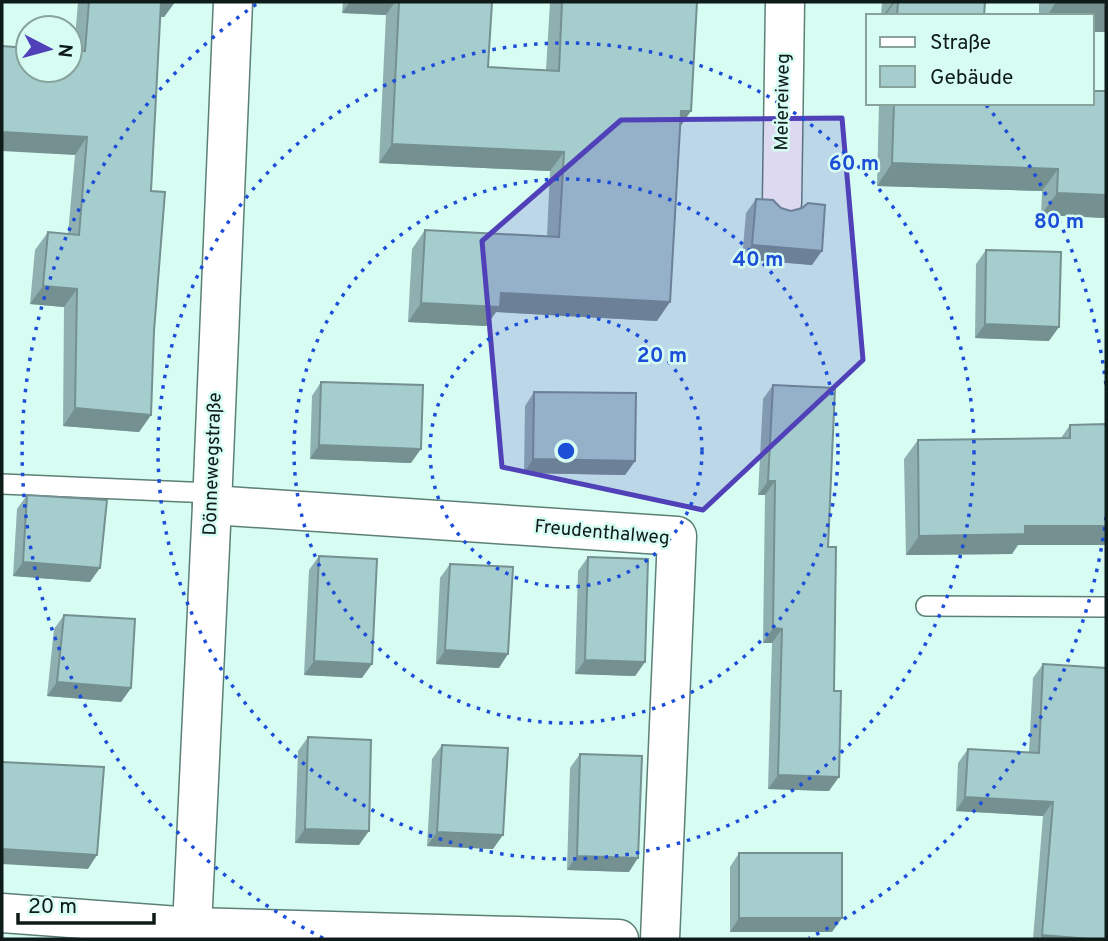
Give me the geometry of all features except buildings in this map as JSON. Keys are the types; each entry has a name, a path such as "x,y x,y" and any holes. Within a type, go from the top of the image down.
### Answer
{"street":[{"name":"Dönnewegstraße","path":"192,927 233,2"},
{"name":"Meiereiweg","path":"782,203 785,2"},
{"name":"Freudenthalweg","path":"212,499 677,536 660,939"},
{"path":"2,913 192,927 619,939"}],"lane":[{"path":"2,484 212,499"},
{"path":"926,606 1106,607"}],"highlighted area":[{"path":"842,118 863,360 703,510 502,467 482,241 621,120"}]}
